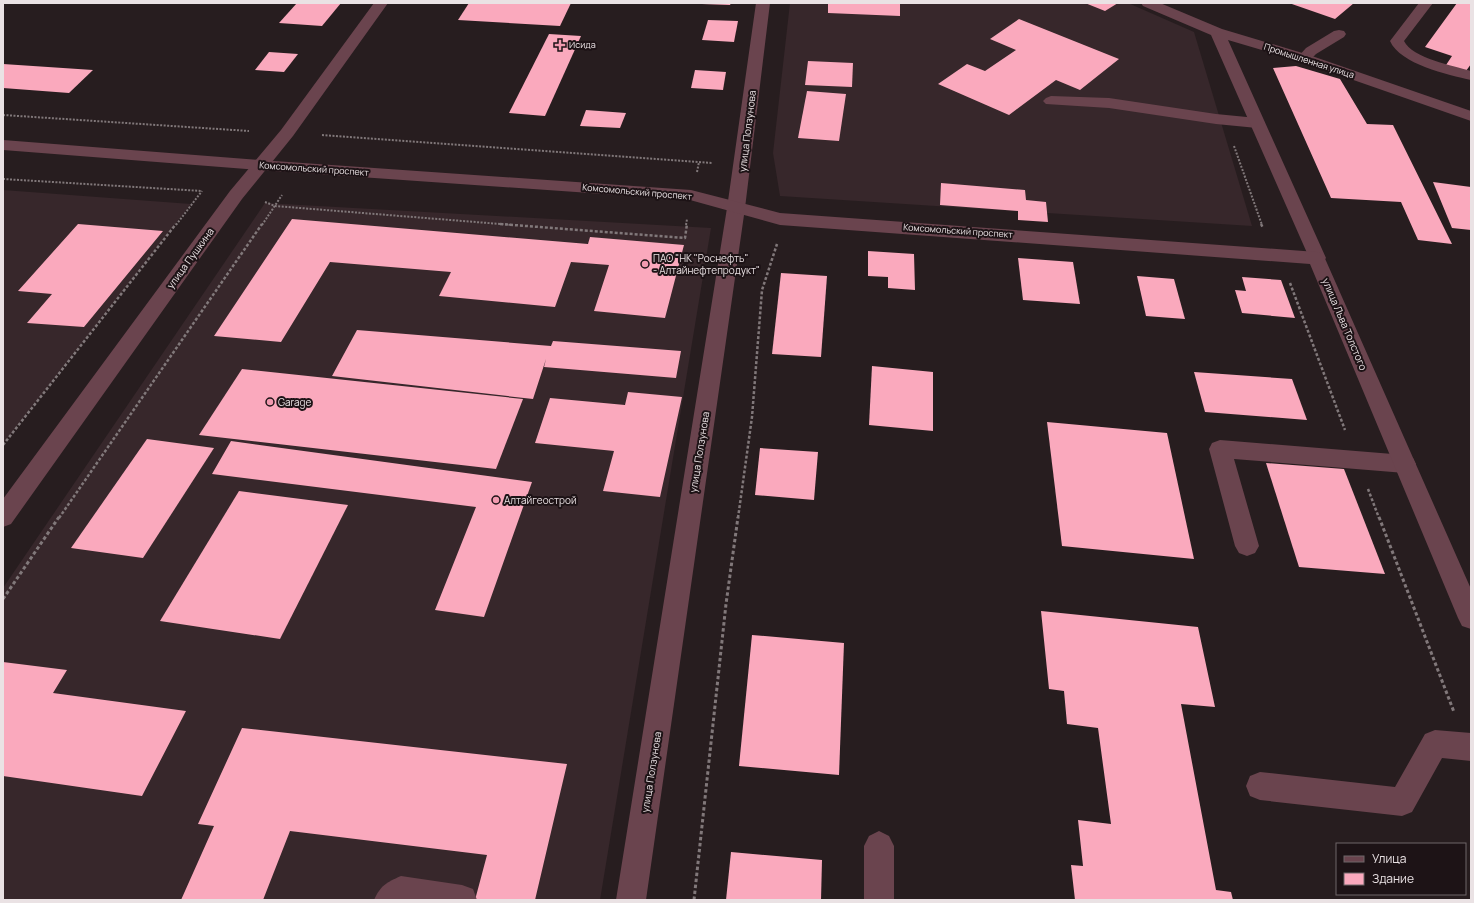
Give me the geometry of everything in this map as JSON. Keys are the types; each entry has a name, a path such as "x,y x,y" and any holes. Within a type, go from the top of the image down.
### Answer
{"street":[{"name":"улица Пушкина","path":"3,517 236,195 286,133 381,3"},
{"name":"улица Ползунова","path":"631,900 736,208 763,3"},
{"name":"Промышленная улица","path":"1148,3 1217,32 1304,58 1471,116"},
{"path":"1426,3 1397,41 1399,45 1417,59 1471,76"},
{"name":"улица Льва Толстого","path":"1217,32 1317,258 1471,618"},
{"path":"1304,58 1311,51 1340,34"},
{"path":"1051,101 1109,103 1216,119 1257,123"},
{"name":"Комсомольский проспект","path":"3,145 260,165 691,195 780,219 1317,258"},
{"path":"1247,546 1220,449 1405,464"},
{"path":"1260,786 1402,802 1435,744 1469,747"},
{"path":"879,846 879,900"},
{"path":"389,900 401,891 462,900"}],"path":[{"path":"3,115 249,131"},
{"path":"322,135 742,164"},
{"path":"3,179 202,191 3,445"},
{"path":"3,599 282,195"},
{"path":"263,201 275,206 685,238"},
{"path":"694,900 726,604 752,417 762,290 778,240"},
{"path":"1288,277 1357,461 1469,747"}],"shaded area":[{"path":"790,3 1128,3 1194,32 1252,226 780,196 773,153"},
{"path":"3,190 191,204 3,444"},
{"path":"265,203 711,228 600,900 3,900 3,588"}],"building":[{"path":"297,3 341,3 322,26 279,23"},
{"path":"469,3 571,3 560,26 458,20"},
{"path":"702,3 731,3 730,5"},
{"path":"828,3 900,3 900,16 828,13"},
{"path":"1085,3 1118,3 1105,11"},
{"path":"1289,3 1354,3 1335,19"},
{"path":"1457,3 1471,3 1471,64 1466,71 1446,65 1452,56 1425,47"},
{"path":"1019,19 1119,59 1080,90 1056,80 1009,115 938,84 967,64 985,71 1016,50 990,39"},
{"path":"708,20 738,21 734,42 702,40"},
{"path":"549,34 581,36 545,116 509,113"},
{"path":"269,52 298,54 284,72 255,70"},
{"path":"808,61 853,63 852,87 805,85"},
{"path":"3,64 93,70 69,93 3,88"},
{"path":"1296,66 1340,79 1367,124 1393,125 1452,244 1418,240 1401,202 1331,198 1273,68"},
{"path":"695,70 726,72 723,90 691,88"},
{"path":"807,91 846,94 839,141 798,138"},
{"path":"586,110 626,113 620,128 580,126"},
{"path":"1433,182 1471,187 1471,230 1452,228"},
{"path":"941,183 1025,190 1026,200 1046,202 1048,222 1018,220 1018,211 940,205"},
{"path":"292,219 588,244 590,237 684,245 665,318 594,311 609,265 571,262 555,307 439,296 451,272 330,262 281,342 214,336"},
{"path":"78,224 163,231 84,327 27,323 52,294 18,291"},
{"path":"868,251 914,254 915,290 888,288 888,277 868,276"},
{"path":"1018,258 1073,262 1080,304 1023,300"},
{"path":"781,273 827,276 821,357 772,354"},
{"path":"1137,276 1174,279 1185,319 1146,316"},
{"path":"1242,277 1281,280 1295,318 1242,313 1235,290 1246,291"},
{"path":"357,330 551,346 553,341 681,351 676,378 544,367 546,359 533,399 332,376"},
{"path":"872,366 933,372 933,431 869,425"},
{"path":"242,369 523,399 496,469 199,435"},
{"path":"1194,372 1292,379 1307,420 1205,412"},
{"path":"628,392 682,397 660,497 603,491 614,451 535,443 550,398 625,405"},
{"path":"1047,422 1167,433 1194,559 1062,546"},
{"path":"147,439 214,448 143,558 71,548"},
{"path":"231,441 532,482 484,617 435,610 476,507 212,474"},
{"path":"760,448 818,452 814,500 755,495"},
{"path":"1266,463 1344,469 1385,574 1299,567"},
{"path":"239,491 348,505 280,639 160,621"},
{"path":"1041,611 1198,627 1215,707 1181,704 1216,890 1231,892 1233,900 1075,900 1071,865 1083,866 1078,820 1111,824 1098,728 1067,724 1064,691 1049,689"},
{"path":"752,635 844,643 839,775 739,766"},
{"path":"3,662 67,670 53,693 186,711 142,796 3,776"},
{"path":"242,728 567,764 535,900 475,900 487,855 290,831 263,900 181,900 214,826 198,824"},
{"path":"731,852 822,860 821,900 726,900"}],"place":[{"name":"Исида","path":"560,45"},
{"name":"ПАО \"НК \"Роснефть\" - Алтайнефтепродукт\"","path":"645,264"},
{"name":"Garage","path":"270,402"},
{"name":"Алтайгеострой","path":"496,500"}]}
